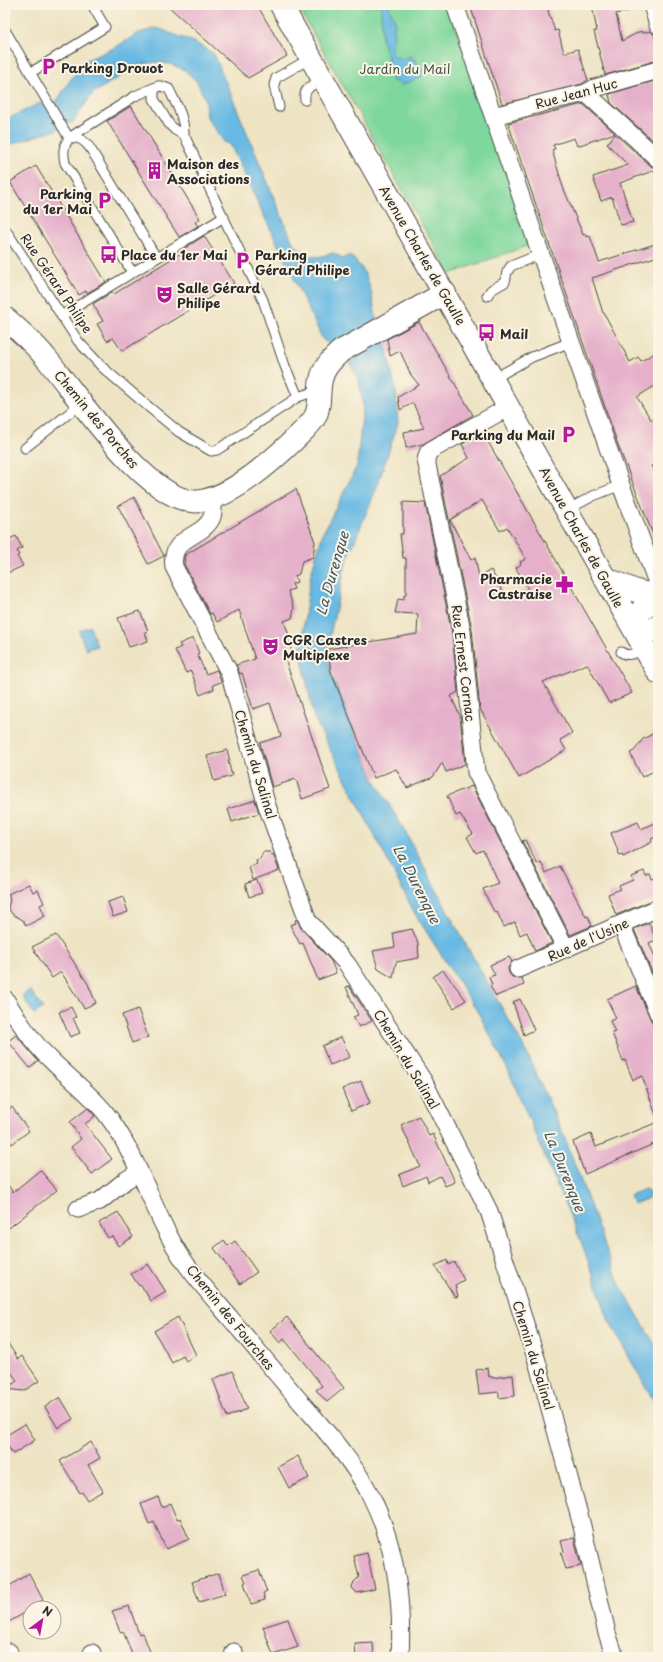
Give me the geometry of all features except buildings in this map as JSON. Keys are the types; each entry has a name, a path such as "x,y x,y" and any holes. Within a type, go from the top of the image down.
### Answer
{"main road":[{"name":"Avenue Charles de Gaulle","path":"281,5 607,579 658,672"},
{"name":"Chemin des Porches","path":"5,318 31,341 141,471 173,495 187,500 200,501 212,498 232,488 251,475 294,440 315,418 320,405 320,380 329,362 341,351 445,293"},
{"path":"607,579 655,599"},
{"path":"655,599 639,611 634,618 639,638 658,626"}],"street":[{"path":"455,5 571,342 656,580 655,599"},
{"path":"652,5 658,25"},
{"name":"Rue Jean Huc","path":"494,116 586,93 595,88 658,70"},
{"path":"586,93 658,159"},
{"name":"Rue Ernest Cornac","path":"509,407 431,450 428,452 426,460 462,631 476,772 566,949"},
{"name":"Chemin du Salinal","path":"212,498 213,512 210,520 205,526 177,547 173,557 174,567 229,672 267,806 308,921 347,964 424,1082 489,1211 539,1369 581,1522 607,1633 616,1657"},
{"name":"Rue de l'Usine","path":"518,969 658,908"},
{"path":"621,924 658,1013"},
{"name":"Chemin des Fourches","path":"5,999 20,1023 44,1053 96,1102 109,1118 125,1144 169,1236 186,1263 218,1304 337,1444 360,1476 380,1517 395,1567 401,1613 400,1657"},
{"path":"78,1209 100,1201 126,1180 139,1172"}],"lane":[{"path":"30,73 106,27 92,5"},
{"path":"5,30 69,138"},
{"path":"279,106 274,85 276,78 311,58"},
{"path":"305,100 304,94 307,89 323,79"},
{"path":"158,86 154,91 154,99 169,124 175,130 184,135"},
{"path":"132,272 65,163 63,155 64,147 69,138 135,96 161,86 169,89 182,117 184,135 263,300 285,366 298,397 320,390"},
{"path":"69,138 76,138 85,141 156,257"},
{"path":"61,316 224,217"},
{"name":"Rue Gérard Philipe","path":"5,229 78,341 102,367 122,385 179,432 210,452 216,450 298,397"},
{"path":"487,296 491,290 505,282 507,272 511,266 541,254"},
{"path":"493,379 520,363 571,342"},
{"path":"25,448 82,403"},
{"path":"567,510 593,496 621,485"},
{"path":"621,652 631,655 639,638"}],"green space":[{"name":"Jardin du Mail","path":"297,5 448,5 532,244 450,274"}],"water":[{"path":"381,5 388,5 395,21 392,50 394,56 402,59 411,56 425,71 419,78 402,85 392,80 387,71 388,57 382,40"},
{"name":"La Durenque","path":"157,28 194,42 214,54 293,243 307,254 315,257 333,253 342,259 350,255 360,266 366,276 371,291 377,323 384,336 396,393 398,423 375,492 346,562 327,649 330,672 374,779 406,833 459,932 525,1049 565,1138 619,1283 658,1350 658,1409 609,1321 582,1244 508,1070 479,1014 415,914 314,718 300,649 311,573 323,533 357,466 363,406 359,381 346,356 323,340 230,144 224,142 207,117 206,101 197,82 185,70 170,64 155,62 139,65 93,93 72,123 68,123 56,130 5,146 5,120 40,103 56,102 82,62 114,48 139,33"},
{"path":"90,626 97,646 86,650 79,631"},
{"path":"30,990 43,1008 34,1014 22,996"},
{"path":"645,1189 649,1191 649,1198 634,1204 630,1195"}],"place":[{"name":"Parking Drouot","path":"48,67"},
{"name":"Maison des Associations","path":"154,170"},
{"name":"Parking du 1er Mai","path":"105,200"},
{"name":"Place du 1er Mai","path":"108,254"},
{"name":"Parking Gérard Philipe","path":"242,261"},
{"name":"Salle Gérard Philipe","path":"164,294"},
{"name":"Mail","path":"487,333"},
{"name":"Parking du Mail","path":"568,434"},
{"name":"Pharmacie Castraise","path":"565,585"},
{"name":"CGR Castres Multiplexe","path":"270,646"}]}
